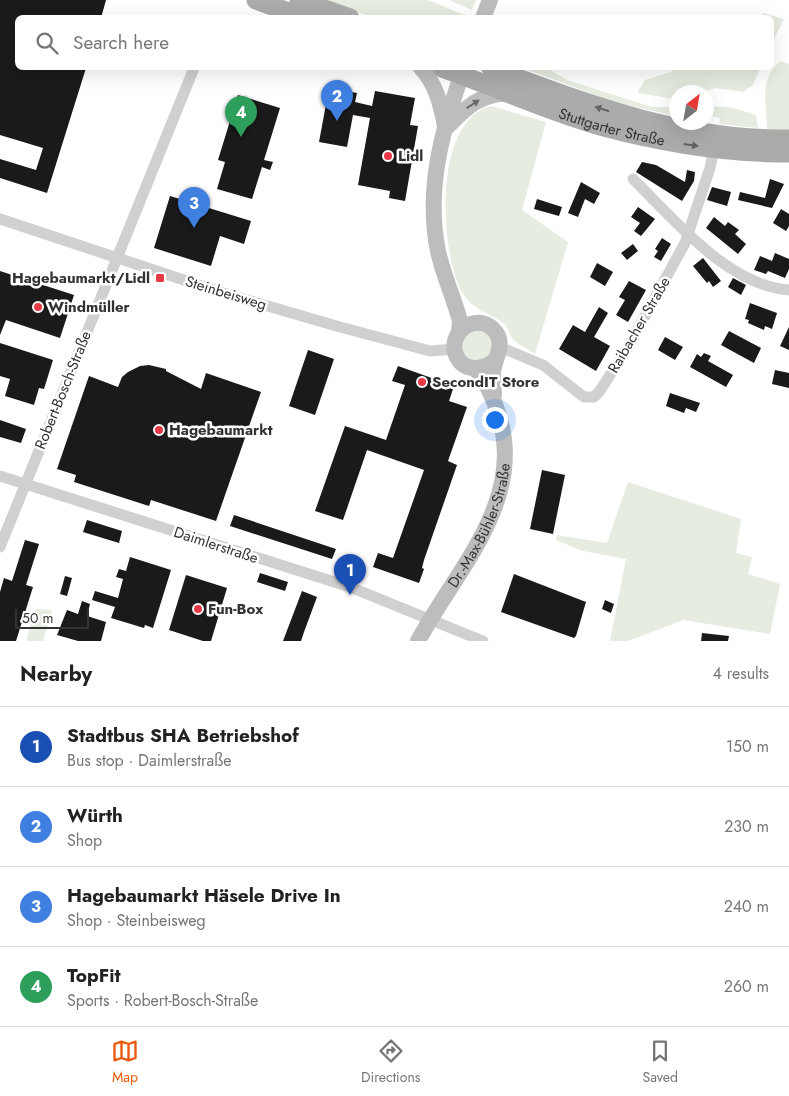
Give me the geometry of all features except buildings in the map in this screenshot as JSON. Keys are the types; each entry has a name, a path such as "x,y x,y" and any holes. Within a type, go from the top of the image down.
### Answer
{"main road":[{"path":"256,0 297,15"},
{"path":"299,0 342,15"},
{"name":"Stuttgarter Straße","path":"495,70 602,126 643,137 714,148 789,153"},
{"name":"Stuttgarter Straße","path":"463,71 511,79 649,122 717,135 789,139"}],"street":[{"name":"Robert-Bosch-Straße","path":"0,547 193,70"},
{"path":"421,70 434,88 442,108 445,128"},
{"path":"453,296 473,317 494,330 498,354 483,368 475,368 463,364 455,350 455,340 459,332 460,321 439,253 433,208 433,185 445,128 463,71"},
{"path":"445,128 472,102 511,79"},
{"name":"Raibacher Straße","path":"498,354 543,365 584,398 594,396 607,382 681,251 710,168 714,148"},
{"path":"633,179 688,232 744,278 765,287 789,290"},
{"name":"Steinbeisweg","path":"0,219 223,293 430,351 455,350"},
{"path":"459,332 470,324 484,324"},
{"name":"Dr.-Max-Bühler-Straße","path":"494,400 493,374 498,354"},
{"name":"Dr.-Max-Bühler-Straße","path":"418,641 485,532 496,507 505,470 506,450 503,427 494,400 475,368"},
{"name":"Daimlerstraße","path":"0,476 350,588 483,641"}],"shaded area":[{"path":"320,0 428,0 465,15 366,15"},
{"path":"449,0 476,0 472,10"},
{"path":"774,16 784,19 774,39"},
{"path":"781,61 789,64 789,133 767,132 766,83 774,67"},
{"path":"528,70 550,70 567,80 652,107 669,107 669,114 614,102"},
{"path":"672,70 759,70 753,85 743,92 714,89 714,85 669,85 669,98 637,93 645,80"},
{"path":"491,106 546,122 522,210 568,242 535,354 515,341 503,323 470,303 462,292 454,273 449,247 446,218 446,188 450,160 459,135 472,116"},
{"path":"714,106 730,107 756,115 758,128 719,124 720,118 714,117"},
{"path":"483,328 497,345 484,363 467,360 461,349 466,332"},
{"path":"628,482 741,519 736,553 752,557 748,574 780,584 770,634 683,620 628,641 610,641 626,559 583,551 556,540 557,535 607,543"},
{"path":"36,609 52,610 43,641 26,641"}],"place":[{"name":"Würth","path":"337,121"},
{"name":"TopFit","path":"241,137"},
{"name":"Lidl","path":"388,156"},
{"name":"Hagebaumarkt Häsele Drive In","path":"194,228"},
{"name":"Hagebaumarkt/Lidl","path":"160,278"},
{"name":"Windmüller","path":"38,307"},
{"name":"SecondIT Store","path":"422,382"},
{"name":"Hagebaumarkt","path":"159,430"},
{"name":"Stadtbus SHA Betriebshof","path":"350,595"},
{"name":"Fun-Box","path":"198,609"}]}
